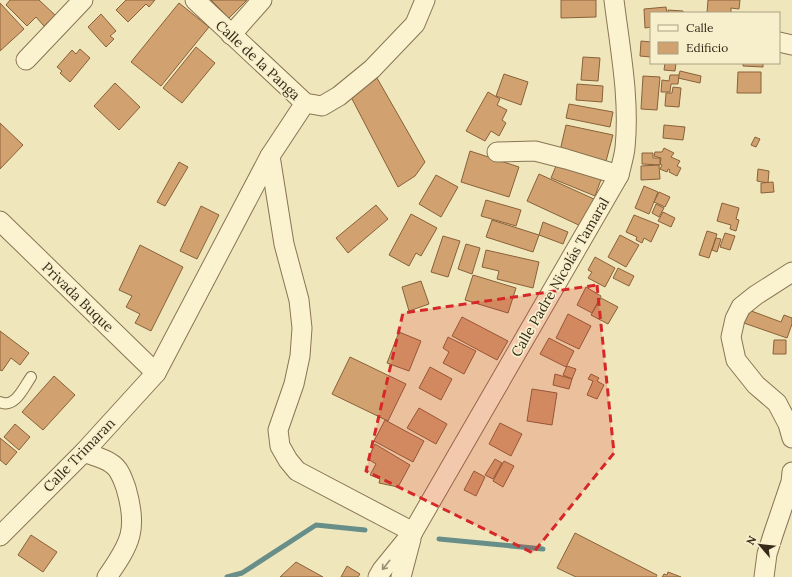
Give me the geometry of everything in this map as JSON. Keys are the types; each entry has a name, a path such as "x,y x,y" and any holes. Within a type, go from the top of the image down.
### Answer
{"street":[{"path":"26,60 83,0"},
{"name":"Calle de la Panga","path":"195,0 305,103 322,106 339,96 372,69 415,24 425,0"},
{"path":"231,35 262,0"},
{"name":"Calle Padre Nicolás Tamaral","path":"378,577 413,532 619,175 625,149 626,116 624,81 614,0"},
{"path":"780,42 792,45"},
{"name":"Calle Trimaran","path":"0,536 84,452 156,373 270,156 305,103"},
{"path":"497,152 535,151 619,175"},
{"path":"270,156 284,244 299,300 302,328 300,356 294,384 278,430 280,446 288,460 298,470 413,532"},
{"name":"Privada Buque","path":"0,221 156,373"},
{"path":"792,272 756,295 741,307 735,319 731,337 736,360 756,385 777,403 788,424 792,438"},
{"path":"84,452 112,463 118,469 125,485 130,503 132,527 129,540 124,552 107,577"},
{"path":"764,577 768,554 792,472"},
{"name":"Calle Padre Nicolás Tamaral","path":"401,577 413,532"}],"lane":[{"path":"0,402 4,404 16,399 31,377"}],"highlighted area":[{"path":"597,285 614,453 533,553 366,471 403,313"}],"building":[{"path":"10,0 39,0 55,15 44,26 36,17 27,26 6,5"},
{"path":"126,0 155,0 149,7 146,4 128,22 116,10"},
{"path":"211,0 247,0 229,18"},
{"path":"561,0 596,0 596,17 561,18"},
{"path":"708,0 740,0 739,9 731,8 731,12 707,12"},
{"path":"0,3 24,29 0,51"},
{"path":"179,3 209,27 161,86 131,62"},
{"path":"666,7 667,12 650,12 650,27 645,28 644,9"},
{"path":"668,10 683,11 683,12 668,12"},
{"path":"101,14 116,31 110,36 114,39 106,47 88,27"},
{"path":"641,41 650,42 650,57 640,56"},
{"path":"196,47 215,63 182,103 163,88"},
{"path":"80,49 90,58 70,82 60,73 62,71 57,67 72,50 76,54"},
{"path":"583,57 600,58 598,81 581,80"},
{"path":"665,64 676,64 675,71 664,70"},
{"path":"743,64 763,64 763,67 743,66"},
{"path":"680,71 701,76 700,83 678,78"},
{"path":"738,72 761,72 761,93 737,93"},
{"path":"504,74 528,82 521,105 496,96"},
{"path":"670,75 679,75 678,84 671,84 670,92 661,92 662,80 669,81"},
{"path":"643,76 660,77 657,110 641,109"},
{"path":"377,78 425,162 415,176 398,187 351,97"},
{"path":"115,83 140,107 119,130 94,106"},
{"path":"577,84 603,86 602,102 576,100"},
{"path":"673,87 681,88 679,107 665,106 666,93 672,93"},
{"path":"488,92 500,99 497,105 507,110 502,120 506,123 499,136 491,131 485,141 466,131"},
{"path":"569,104 613,112 610,127 566,118"},
{"path":"0,123 23,145 0,169"},
{"path":"566,125 613,135 605,165 559,155"},
{"path":"664,125 685,127 683,140 663,138"},
{"path":"755,137 760,139 756,147 751,145"},
{"path":"664,148 674,153 671,157 680,161 677,166 681,168 677,176 669,172 670,170 668,169 667,172 660,169 662,165 660,164 661,158 654,156 655,152 662,152"},
{"path":"470,151 519,167 509,197 461,182"},
{"path":"642,153 653,153 653,158 660,158 660,165 642,164"},
{"path":"559,159 602,177 595,196 551,178"},
{"path":"179,162 188,167 165,206 157,202"},
{"path":"659,165 660,179 641,180 641,166"},
{"path":"758,169 769,171 768,183 757,181"},
{"path":"539,174 596,200 583,227 527,201"},
{"path":"436,175 458,187 441,217 419,204"},
{"path":"773,182 774,192 761,193 761,183"},
{"path":"644,186 658,192 649,214 635,208"},
{"path":"659,192 670,197 665,207 654,202"},
{"path":"486,200 521,210 516,226 481,216"},
{"path":"722,203 739,208 736,219 739,220 736,231 730,229 731,225 717,221"},
{"path":"656,204 664,208 659,217 652,213"},
{"path":"376,205 388,219 348,253 336,238"},
{"path":"201,206 219,215 197,259 180,251"},
{"path":"663,212 675,218 671,227 658,221"},
{"path":"411,214 437,228 421,256 416,253 409,266 389,255"},
{"path":"634,215 659,225 651,242 644,238 642,243 636,240 637,237 626,232"},
{"path":"492,220 539,235 533,252 486,237"},
{"path":"543,222 568,232 563,244 539,235"},
{"path":"707,231 717,234 709,258 699,255"},
{"path":"725,233 735,236 730,250 720,247"},
{"path":"620,235 639,245 626,267 608,257"},
{"path":"443,236 460,241 448,277 431,272"},
{"path":"716,238 721,239 717,252 712,250"},
{"path":"466,244 480,248 472,274 458,269"},
{"path":"140,245 183,267 151,331 135,323 140,314 126,307 132,296 119,290"},
{"path":"486,250 539,262 533,288 497,279 499,271 482,267"},
{"path":"595,257 615,268 605,287 588,278 592,272 588,270"},
{"path":"618,268 634,276 629,286 613,278"},
{"path":"473,275 516,288 508,313 465,300"},
{"path":"421,281 429,304 409,311 402,287"},
{"path":"586,287 601,296 592,313 577,305"},
{"path":"601,298 618,307 608,324 591,315"},
{"path":"746,309 781,322 784,315 792,318 792,324 787,338 741,322"},
{"path":"568,314 591,326 579,349 556,338"},
{"path":"462,317 508,341 497,360 452,336"},
{"path":"0,331 29,353 20,365 11,358 2,371 0,370"},
{"path":"399,332 421,341 409,371 387,363"},
{"path":"448,337 476,351 464,374 443,363 449,352 443,348"},
{"path":"549,338 574,351 566,367 540,354"},
{"path":"774,340 786,340 786,354 773,354"},
{"path":"350,357 406,384 388,421 332,394"},
{"path":"567,366 576,369 572,379 563,375"},
{"path":"430,367 452,379 441,400 419,388"},
{"path":"555,374 572,379 569,389 553,385"},
{"path":"591,374 599,378 597,381 604,385 597,399 587,395 593,381 588,379"},
{"path":"54,376 75,395 43,430 22,412"},
{"path":"532,389 557,393 552,425 527,421"},
{"path":"419,408 447,424 436,444 407,428"},
{"path":"385,420 424,441 413,462 374,441"},
{"path":"500,423 522,434 511,456 489,444"},
{"path":"15,424 30,437 19,450 4,437"},
{"path":"0,438 17,452 6,465 0,460"},
{"path":"375,444 410,465 398,487 379,483 380,479 370,475 376,464 368,459"},
{"path":"495,459 502,463 493,479 485,475"},
{"path":"504,461 514,466 503,487 493,481"},
{"path":"474,471 485,477 476,496 464,490"},
{"path":"575,533 657,575 656,577 576,577 557,568"},
{"path":"31,535 57,552 43,572 18,555"},
{"path":"296,562 323,577 280,577"},
{"path":"347,566 360,574 358,577 341,577"},
{"path":"668,572 681,577 662,577 664,574 667,575"}],"waterway":[{"path":"227,577 242,573 316,525 365,530"},
{"path":"439,539 543,549"}]}
